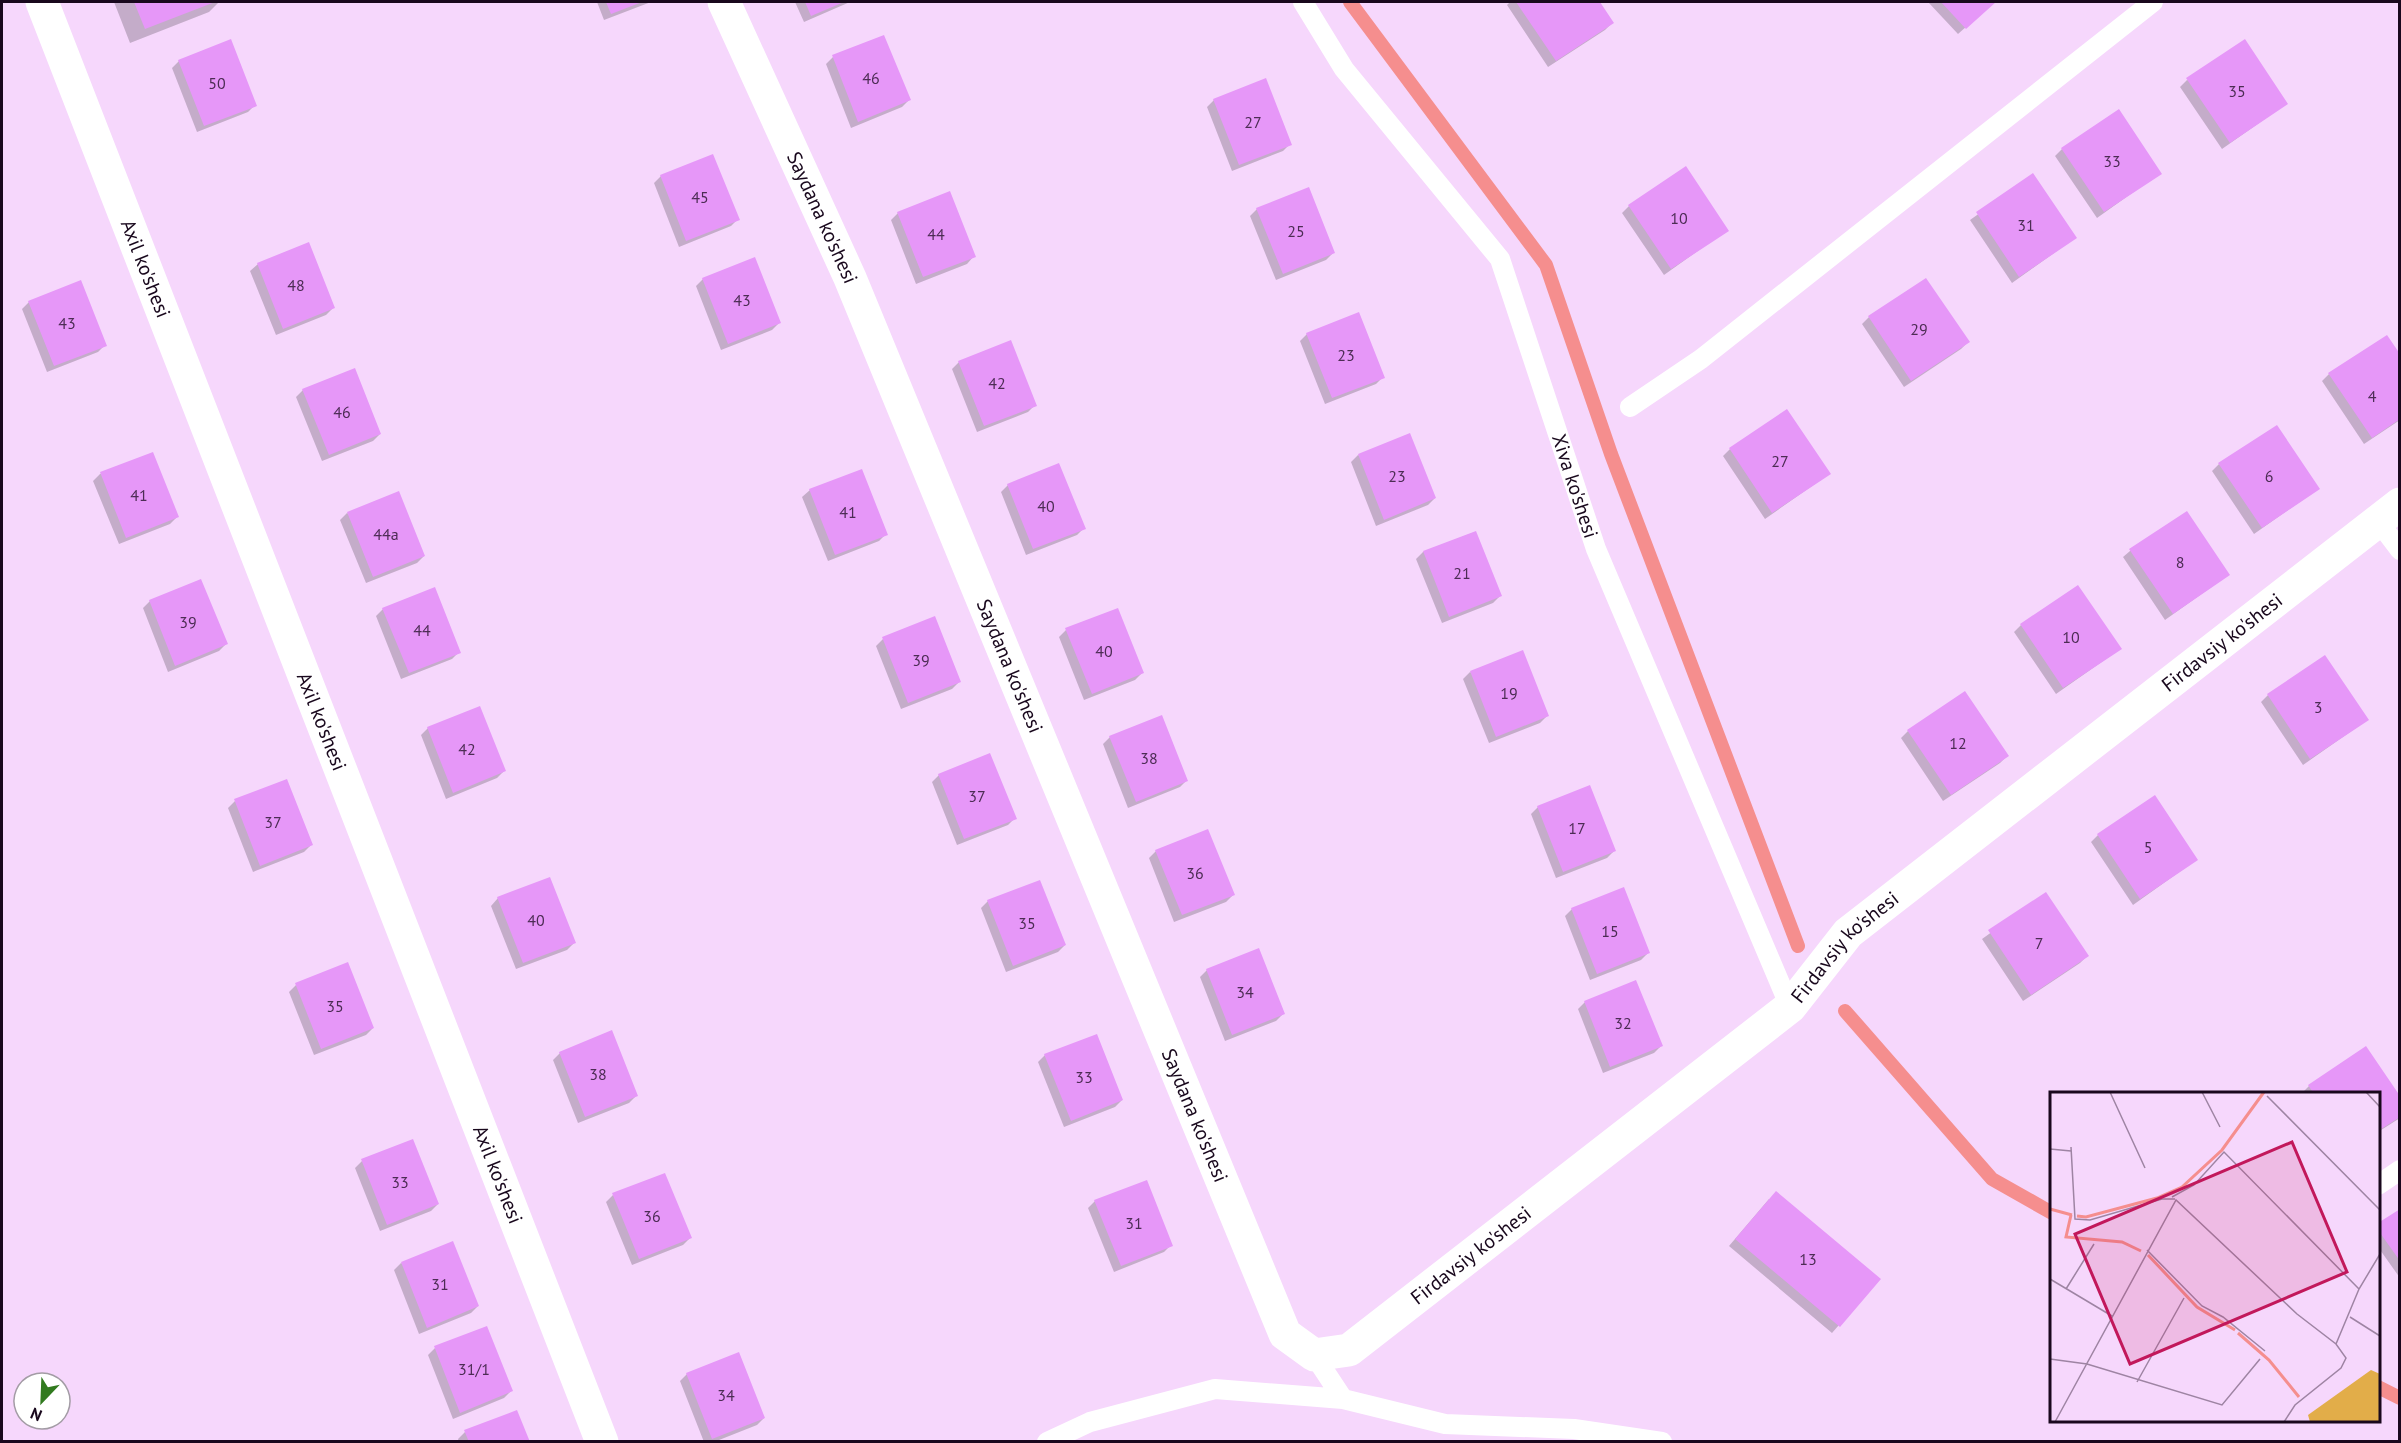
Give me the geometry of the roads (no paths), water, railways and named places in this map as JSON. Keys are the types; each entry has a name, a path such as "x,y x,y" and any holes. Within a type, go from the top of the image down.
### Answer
{"street":[{"name":"Axil ko'shesi","path":"42,2 602,1442"},
{"name":"Saydana ko'shesi","path":"724,2 850,278 1285,1334 1314,1355"},
{"name":"Firdavsiy ko'shesi","path":"1314,1355 1349,1350 1790,1007 1848,933 2389,513"}],"lane":[{"name":"Xiva ko'shesi","path":"1303,2 1344,69 1500,259 1596,549 1790,1007"},
{"path":"1630,406 1701,359 2153,2"},
{"path":"2389,513 2400,550"},
{"path":"2380,1184 2400,1170"},
{"path":"1314,1355 1343,1399"},
{"path":"1047,1442 1090,1422 1215,1389 1343,1399 1445,1424 1574,1429 1662,1442"}],"waterway":[{"path":"1350,2 1546,265 1611,454 1798,946"},
{"path":"1845,1011 1992,1179 2050,1212"},
{"path":"2380,1388 2400,1398"}]}
